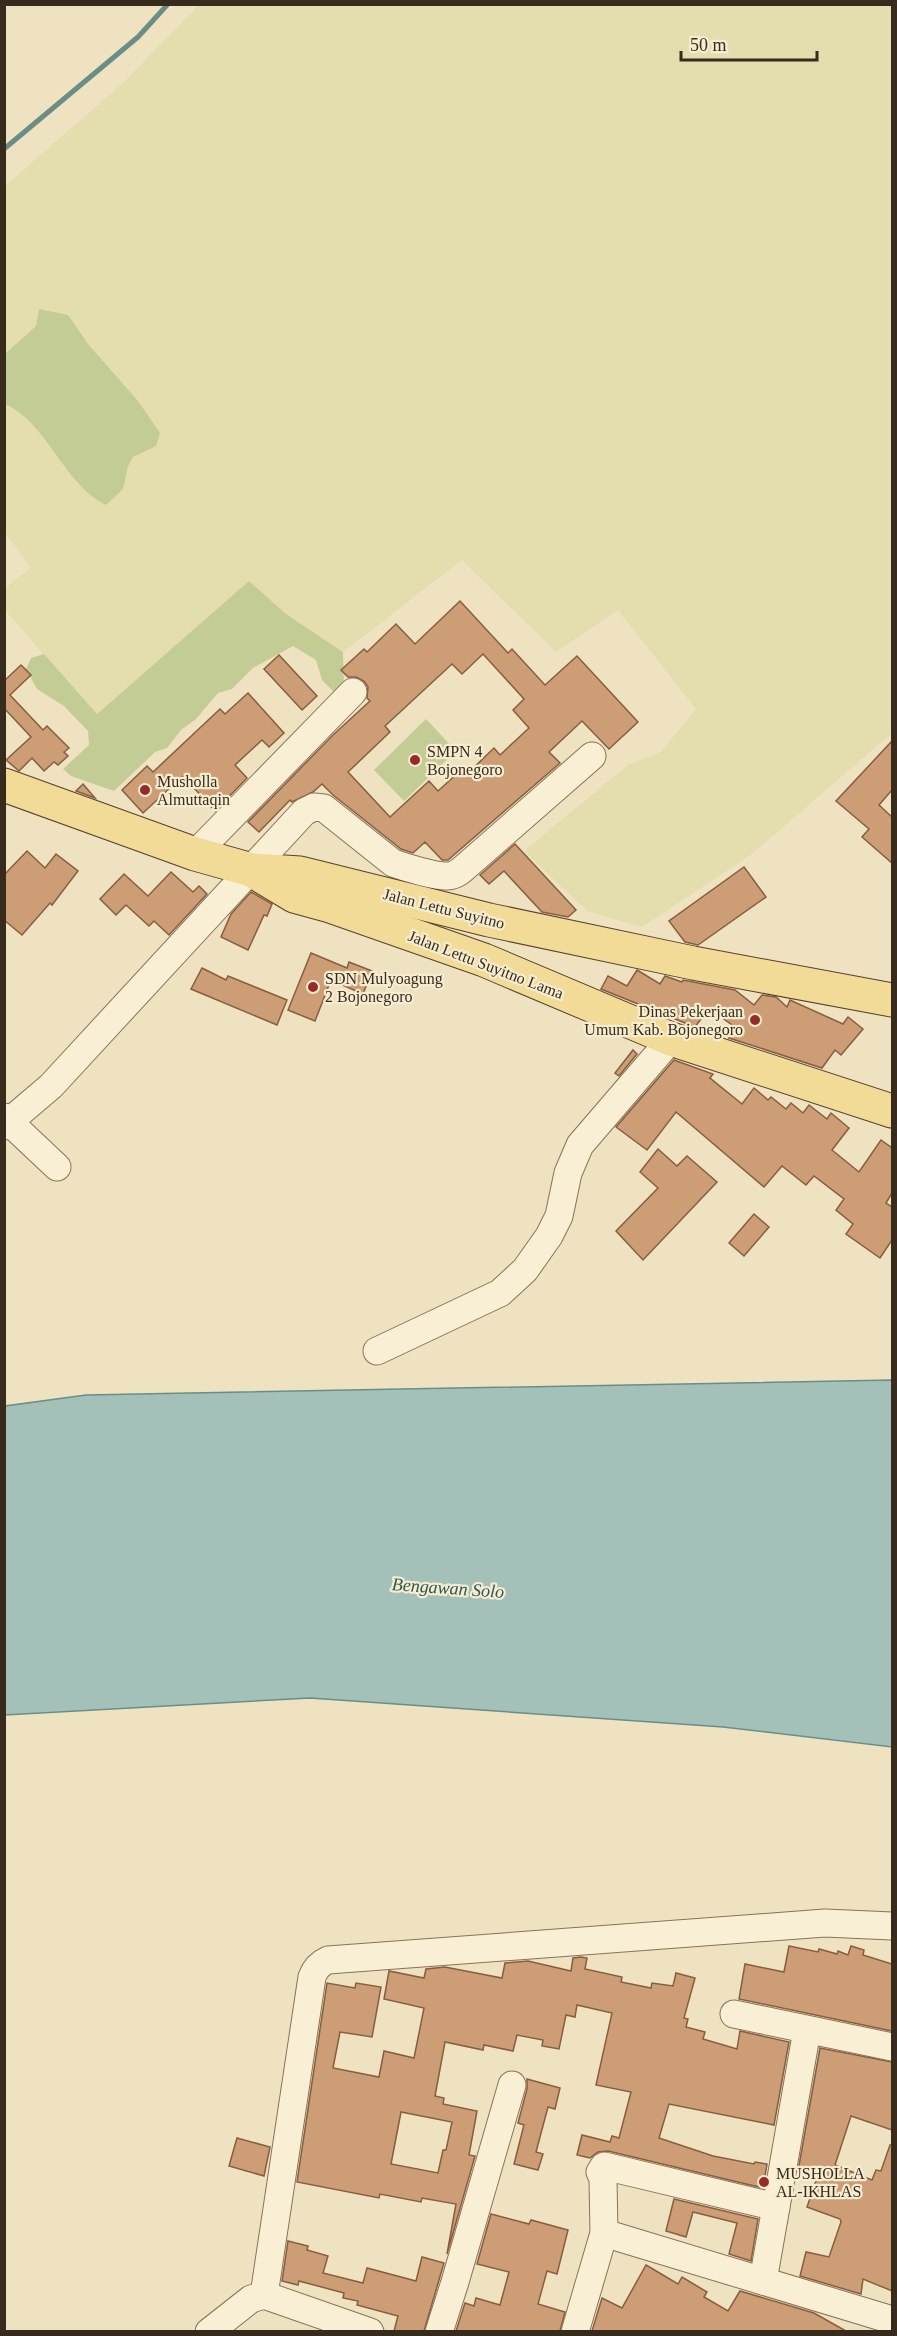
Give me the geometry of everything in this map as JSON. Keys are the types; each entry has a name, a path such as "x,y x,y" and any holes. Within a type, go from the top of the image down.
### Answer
{"main road":[{"name":"Jalan Lettu Suyitno","path":"4,785 195,854 252,870 300,873 489,920 693,963 892,1000"},
{"name":"Jalan Lettu Suyitno Lama","path":"252,870 294,896 327,905 484,960 671,1039 892,1111"},
{"path":"484,960 475,945 477,936 489,920"}],"street":[{"path":"195,854 353,692"},
{"path":"57,1167 6,1121 51,1086 252,870 295,819 307,810 317,807 332,813 393,863 405,868 448,876 457,873 472,861 592,756"},
{"path":"377,1351 500,1293 525,1270 549,1236 559,1216 568,1173 580,1145 671,1039"},
{"path":"264,2295 312,1977 314,1971 323,1963 537,1944 825,1923 892,1926"},
{"path":"734,2014 892,2047"},
{"path":"763,2281 807,2030"},
{"path":"439,2331 512,2085"},
{"path":"575,2331 604,2233 604,2196 600,2172 604,2166 776,2207"},
{"path":"604,2233 892,2320"},
{"path":"209,2331 251,2299 264,2295 370,2331"}],"shaded area":[{"path":"199,5 892,5 892,733 752,854 642,927 587,911 524,851 628,765 661,752 696,709 618,610 556,652 462,560 343,652 286,614 251,583 96,714 5,610 5,588 31,568 5,532 5,186 123,83"}],"green space":[{"path":"39,309 68,315 88,344 138,401 160,433 156,446 133,457 128,466 123,489 106,505 91,496 78,483 33,425 20,413 5,404 5,354 36,326"},
{"path":"249,581 286,614 343,652 344,686 334,692 322,680 316,660 293,646 253,668 232,689 218,693 196,719 181,730 167,748 155,752 114,791 71,776 63,769 89,745 88,731 64,706 37,689 26,669 31,658 44,654 97,714"},
{"name":"SMPN 4 Bojonegoro","path":"426,719 456,751 404,801 374,770"}],"water":[{"name":"Bengawan Solo","path":"892,1380 892,1747 723,1727 310,1698 5,1715 5,1406 86,1395"}],"building":[{"path":"460,601 508,653 512,649 545,685 577,656 638,722 609,749 582,721 549,752 560,763 448,860 442,860 425,842 413,853 401,849 322,784 313,792 292,802 290,800 259,832 248,822 333,735 370,701 367,698 368,687 364,681 356,677 348,677 341,670 364,649 367,652 396,624 415,644","holes":["483,654 524,699 513,710 529,728 500,755 494,748 466,775 461,770 438,791 429,781 390,817 348,772 390,732 385,726 452,664 462,674"]},
{"path":"279,655 317,696 302,710 264,669"},
{"path":"21,665 31,675 10,695 43,730 47,726 69,748 64,752 68,756 58,765 54,762 44,771 32,758 19,771 6,760 31,737 4,708 4,681"},
{"path":"248,693 284,733 269,747 262,740 235,765 247,778 215,811 183,776 143,813 122,790 147,766 153,772 220,709 225,714"},
{"path":"892,741 892,790 879,805 892,817 892,863 862,837 869,829 836,801"},
{"path":"83,784 95,798 76,791"},
{"path":"515,844 576,910 568,917 542,912 504,871 489,884 480,875"},
{"path":"27,851 45,868 56,854 78,871 52,905 50,903 22,935 4,920 4,875"},
{"path":"744,867 766,897 698,945 685,942 669,921"},
{"path":"171,872 193,892 199,886 207,894 169,935 154,921 149,926 126,905 116,915 100,899 124,874 148,896"},
{"path":"251,892 272,904 267,916 264,915 248,950 221,937 231,914"},
{"name":"SDN Mulyoagung 2 Bojonegoro","path":"311,953 347,968 349,962 372,971 363,994 331,980 315,1021 288,1010"},
{"name":"SDN Mulyoagung 2 Bojonegoro","path":"202,968 226,980 228,976 287,1000 277,1025 191,989"},
{"path":"637,970 660,984 665,976 682,982 683,980 735,990 754,1005 762,995 776,997 787,1007 790,1000 843,1024 848,1017 863,1029 841,1055 835,1050 822,1068 729,1038 736,1028 709,1008 695,1027 601,989 608,976 627,986"},
{"path":"633,1050 637,1054 619,1076 615,1073"},
{"path":"674,1060 713,1074 710,1078 742,1104 754,1088 768,1100 771,1097 786,1109 791,1103 803,1113 809,1105 827,1119 831,1113 849,1128 832,1150 859,1172 881,1140 892,1148 892,1193 886,1203 892,1207 892,1240 880,1258 846,1234 853,1224 836,1210 844,1199 814,1176 806,1185 782,1166 764,1187 676,1112 647,1150 616,1127"},
{"path":"658,1149 677,1166 687,1156 717,1182 643,1260 616,1231 658,1188 640,1172"},
{"path":"754,1214 769,1227 744,1256 729,1243"},
{"path":"789,1946 818,1952 819,1949 837,1954 838,1951 848,1955 851,1946 864,1950 863,1955 892,1964 892,2031 739,1999 745,1964 784,1972"},
{"path":"573,1958 587,1958 585,1969 622,1977 621,1982 651,1988 652,1983 673,1986 676,1973 695,1978 684,2018 688,2019 686,2027 705,2032 703,2039 737,2049 740,2031 789,2042 774,2125 669,2104 659,2138 713,2156 754,2164 755,2162 767,2164 763,2188 608,2151 598,2152 590,2158 577,2155 582,2135 610,2142 612,2136 619,2138 631,2092 596,2085 612,2013 577,2005 575,2017 566,2015 559,2049 542,2046 543,2040 517,2035 513,2051 484,2045 483,2050 445,2042 435,2096 444,2098 443,2104 477,2111 469,2155 475,2156 447,2254 456,2204 422,2198 421,2202 380,2194 379,2198 297,2182 327,1983 355,1988 356,1983 381,1987 372,2037 340,2032 333,2068 379,2077 384,2051 414,2058 424,2008 384,1999 389,1971 424,1978 426,1969 445,1967 502,1978 505,1963 528,1961 571,1971","holes":["401,2112 452,2122 438,2173 391,2164"]},
{"path":"820,2048 892,2062 892,2130 851,2116 835,2165 872,2180 876,2170 881,2171 890,2145 892,2145 892,2291 863,2279 861,2294 800,2276 806,2252 829,2257 841,2222 840,2219 807,2207 817,2178 798,2171"},
{"path":"527,2079 560,2088 555,2109 548,2107 536,2152 543,2154 538,2170 514,2164 524,2125 518,2123 527,2089"},
{"path":"237,2138 270,2147 264,2176 229,2166"},
{"path":"674,2199 758,2219 751,2261 729,2254 737,2223 693,2212 686,2237 666,2231"},
{"path":"491,2214 529,2224 531,2220 568,2230 557,2274 547,2271 538,2304 565,2312 560,2331 456,2331 465,2303 474,2306 476,2298 500,2305 509,2272 477,2264"},
{"path":"288,2241 308,2246 307,2250 328,2256 323,2273 363,2283 367,2268 416,2281 422,2257 444,2263 424,2331 394,2331 398,2316 357,2305 358,2301 343,2298 344,2293 299,2281 298,2285 282,2281"},
{"path":"646,2265 678,2284 682,2277 707,2292 704,2297 728,2311 740,2291 814,2313 846,2331 592,2331 602,2298 622,2308"}],"waterway":[{"path":"4,149 138,37 168,4"}],"place":[{"name":"SMPN 4 Bojonegoro","path":"415,760"},
{"name":"Musholla Almuttaqin","path":"145,790"},
{"name":"SDN Mulyoagung 2 Bojonegoro","path":"313,987"},
{"name":"Dinas Pekerjaan Umum Kab. Bojonegoro","path":"755,1020"},
{"name":"MUSHOLLA AL-IKHLAS","path":"764,2182"}]}
